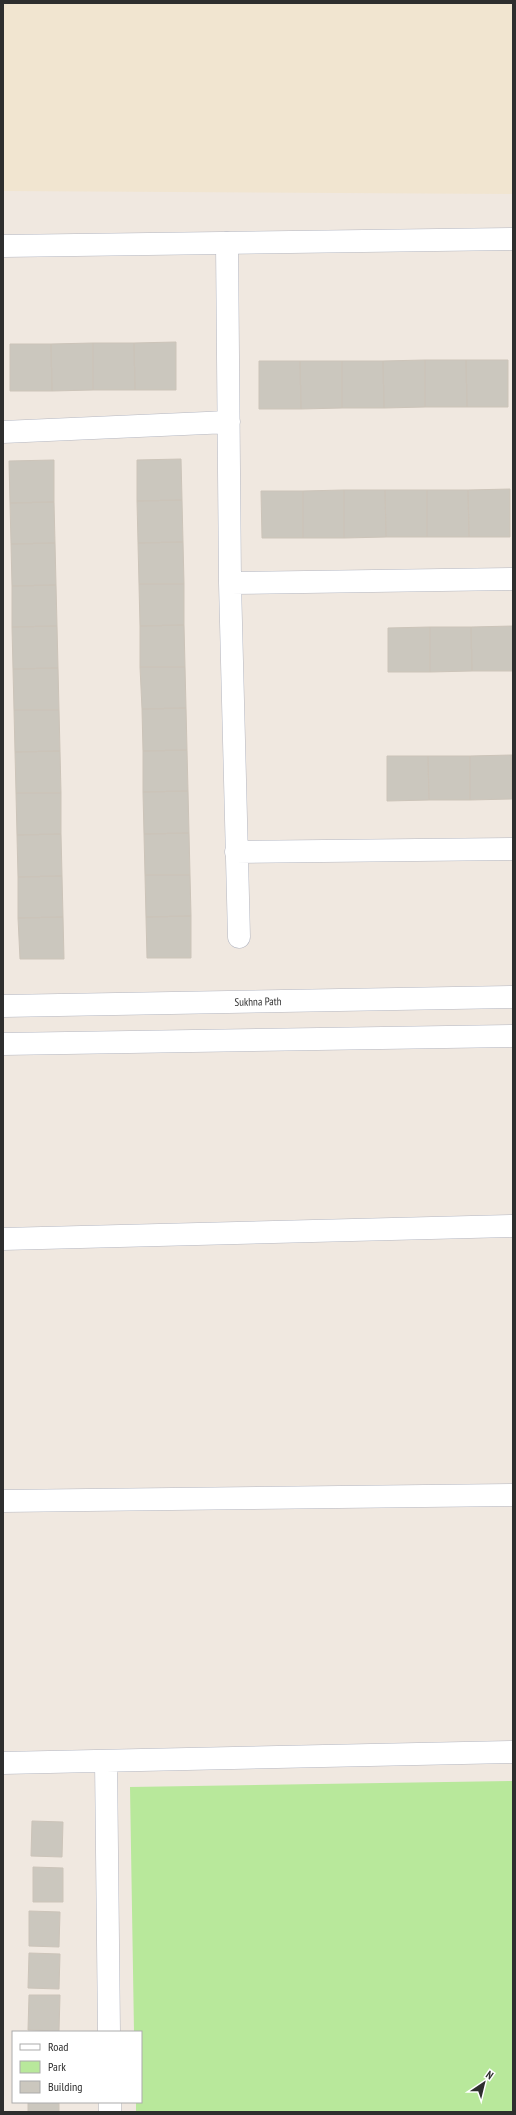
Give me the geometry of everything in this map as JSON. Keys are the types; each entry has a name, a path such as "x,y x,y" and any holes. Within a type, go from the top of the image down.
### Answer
{"street":[{"path":"3,246 513,239"},
{"path":"227,243 230,583 239,937"},
{"path":"3,432 229,422"},
{"path":"230,583 513,579"},
{"path":"236,852 513,849"},
{"name":"Sukhna Path","path":"3,1006 513,997"},
{"path":"3,1044 513,1036"},
{"path":"3,1239 513,1226"},
{"path":"3,1501 513,1495"},
{"path":"3,1763 513,1752"},
{"path":"106,1761 109,2031"}],"shaded area":[{"path":"3,3 513,3 513,194 3,191"}],"green space":[{"path":"513,1781 513,2112 136,2112 136,2103 142,2103 142,2031 134,2031 130,1787"}],"building":[{"path":"176,342 176,390 135,390 134,343"},
{"path":"93,343 134,343 135,390 93,390"},
{"path":"93,343 93,390 52,391 51,344"},
{"path":"10,344 51,344 52,391 10,391"},
{"path":"425,360 466,360 467,407 425,407"},
{"path":"425,360 425,407 384,408 383,361"},
{"path":"466,360 508,360 508,407 467,407"},
{"path":"259,361 300,361 301,409 259,409"},
{"path":"300,361 342,361 342,408 301,409"},
{"path":"342,361 383,361 384,408 342,408"},
{"path":"181,459 182,500 137,501 137,460"},
{"path":"54,460 54,502 10,503 9,461"},
{"path":"510,489 510,537 469,537 468,490"},
{"path":"344,490 385,490 386,537 344,538"},
{"path":"344,490 344,538 303,538 303,491"},
{"path":"385,490 427,490 427,537 386,537"},
{"path":"427,490 468,490 469,537 427,537"},
{"path":"261,491 303,491 303,538 262,538"},
{"path":"182,500 183,542 138,543 137,501"},
{"path":"54,502 55,543 11,544 10,503"},
{"path":"183,542 184,584 139,584 138,543"},
{"path":"55,543 56,585 12,586 11,544"},
{"path":"139,584 184,584 184,625 140,626"},
{"path":"56,585 57,626 12,627 12,586"},
{"path":"184,625 185,667 140,667 140,626"},
{"path":"57,626 58,668 13,669 12,627"},
{"path":"513,626 513,671 472,671 471,627"},
{"path":"430,627 471,627 472,671 430,672"},
{"path":"430,627 430,672 388,672 388,628"},
{"path":"140,667 185,667 186,708 142,709"},
{"path":"58,668 59,710 14,710 13,669"},
{"path":"186,708 187,750 143,751 142,709"},
{"path":"14,710 59,710 60,751 15,752"},
{"path":"187,750 188,791 143,792 143,751"},
{"path":"60,751 61,793 16,793 15,752"},
{"path":"511,755 513,755 513,799 512,799"},
{"path":"511,755 512,799 470,800 470,756"},
{"path":"387,756 428,756 429,800 387,801"},
{"path":"428,756 470,756 470,800 429,800"},
{"path":"188,791 189,833 144,834 143,792"},
{"path":"16,793 61,793 61,834 17,835"},
{"path":"189,833 190,875 145,875 144,834"},
{"path":"61,834 62,876 18,877 17,835"},
{"path":"145,875 190,875 191,916 146,917"},
{"path":"62,876 63,917 18,918 18,877"},
{"path":"191,916 191,958 147,958 146,917"},
{"path":"63,917 64,959 20,959 18,918"},
{"path":"32,1821 63,1822 62,1857 31,1856"},
{"path":"33,1867 63,1868 63,1902 33,1902"},
{"path":"29,1911 60,1912 59,1947 29,1946"},
{"path":"29,1953 60,1954 59,1989 28,1988"},
{"path":"29,1995 60,1995 59,2031 28,2030"},
{"path":"28,2103 59,2103 59,2112 28,2112"}]}
